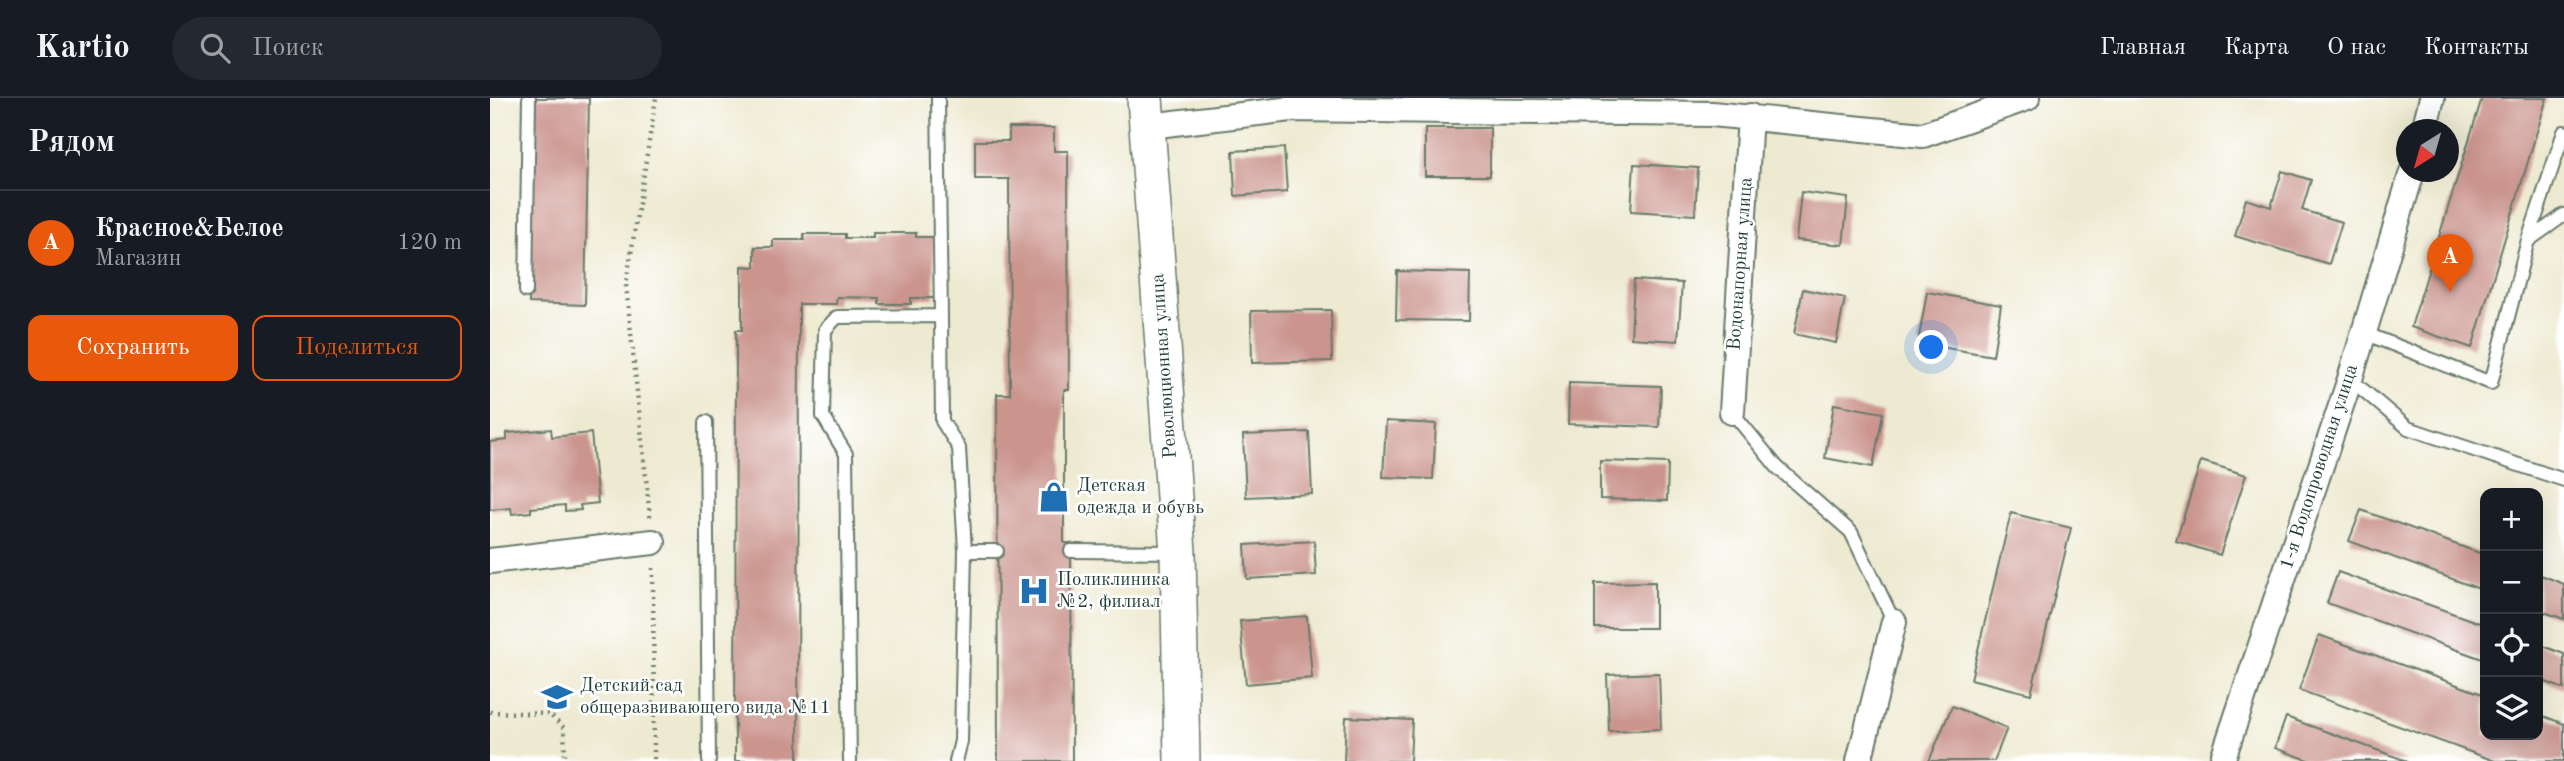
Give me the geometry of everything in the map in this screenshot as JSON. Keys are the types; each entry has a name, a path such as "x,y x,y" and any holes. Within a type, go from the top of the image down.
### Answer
{"main road":[{"name":"Революционная улица","path":"1147,112 1178,552 1182,761"}],"street":[{"path":"1147,112 1711,106 1750,116 1923,135 2026,98"},
{"path":"2427,119 2432,98"},
{"name":"Водонапорная улица","path":"1732,412 1750,116"},
{"name":"1-я Водопроводная улица","path":"2222,761 2350,379 2409,182"},
{"path":"490,561 653,542"},
{"path":"1859,761 1894,622"}],"lane":[{"path":"526,291 529,98"},
{"path":"937,98 942,421 959,448 965,551 961,741 956,761"},
{"path":"2364,333 2491,383 2528,240 2564,132"},
{"path":"2528,240 2564,215"},
{"path":"850,761 846,454 822,416 825,330 837,317 941,316"},
{"path":"2350,379 2408,428 2564,480"},
{"path":"1732,412 1777,467 1851,532 1894,622"},
{"path":"706,422 709,761"},
{"path":"965,551 998,551"},
{"path":"1071,551 1178,552"}],"path":[{"path":"654,761 653,542 626,285 656,98"},
{"path":"490,712 549,714 564,728 565,761"}],"building":[{"path":"533,98 589,98 585,305 529,303"},
{"path":"2482,98 2547,98 2472,348 2411,327 2456,182 2459,182 2459,172"},
{"path":"1009,128 1054,128 1054,151 1068,151 1069,390 1064,390 1064,543 1071,543 1072,761 998,761 997,394 1010,394 1009,179 975,179 975,141 1009,141"},
{"path":"1425,128 1490,128 1490,176 1425,176"},
{"path":"1284,148 1287,192 1235,196 1233,151"},
{"path":"1634,164 1698,168 1695,215 1631,211"},
{"path":"2282,171 2311,180 2302,210 2342,222 2329,264 2235,236 2246,199 2271,207"},
{"path":"1801,192 1848,198 1843,245 1796,240"},
{"path":"873,233 916,233 916,237 934,237 934,298 911,298 911,304 879,304 879,298 837,297 836,304 799,304 798,761 735,761 736,330 742,330 742,266 755,267 755,247 773,247 773,240 804,240 804,234 845,234 845,238 873,238"},
{"path":"1397,271 1470,273 1469,321 1396,320"},
{"path":"1634,280 1682,283 1678,341 1631,338"},
{"path":"1803,289 1845,298 1836,343 1794,334"},
{"path":"1927,292 2001,305 1993,356 1918,343"},
{"path":"1331,310 1332,361 1252,363 1251,311"},
{"path":"1569,383 1661,386 1659,427 1568,424"},
{"path":"1834,404 1883,413 1873,467 1825,458"},
{"path":"1386,421 1436,424 1433,479 1383,477"},
{"path":"551,429 552,437 591,433 598,503 580,505 581,510 565,511 565,505 531,508 531,512 512,514 511,508 490,510 490,442 507,440 507,433"},
{"path":"1309,432 1312,494 1246,497 1243,435"},
{"path":"1600,461 1668,463 1667,501 1600,499"},
{"path":"2201,461 2246,475 2220,555 2176,541"},
{"path":"2361,510 2480,553 2480,589 2349,541"},
{"path":"2011,513 2071,528 2031,694 1971,679"},
{"path":"1314,541 1316,575 1247,579 1245,545"},
{"path":"2338,572 2480,623 2480,658 2327,603"},
{"path":"2543,576 2564,584 2564,619 2543,612"},
{"path":"1655,582 1655,628 1595,628 1595,583"},
{"path":"1307,616 1312,678 1246,684 1240,621"},
{"path":"2319,635 2480,693 2480,740 2543,740 2543,716 2564,724 2564,761 2495,761 2299,690"},
{"path":"2543,646 2564,654 2564,689 2543,681"},
{"path":"1659,673 1661,729 1609,731 1607,675"},
{"path":"1952,706 2007,728 1994,761 1929,761"},
{"path":"1346,717 1412,720 1410,761 1344,761"},
{"path":"2286,717 2407,761 2311,761 2275,748"}],"place":[{"name":"Красное&Белое","path":"2450,292"},
{"name":"Детская одежда и обувь","path":"1054,497"},
{"name":"Поликлиника №2, филиал","path":"1034,591"},
{"name":"Детский сад общеразвивающего вида №11","path":"557,697"}]}
